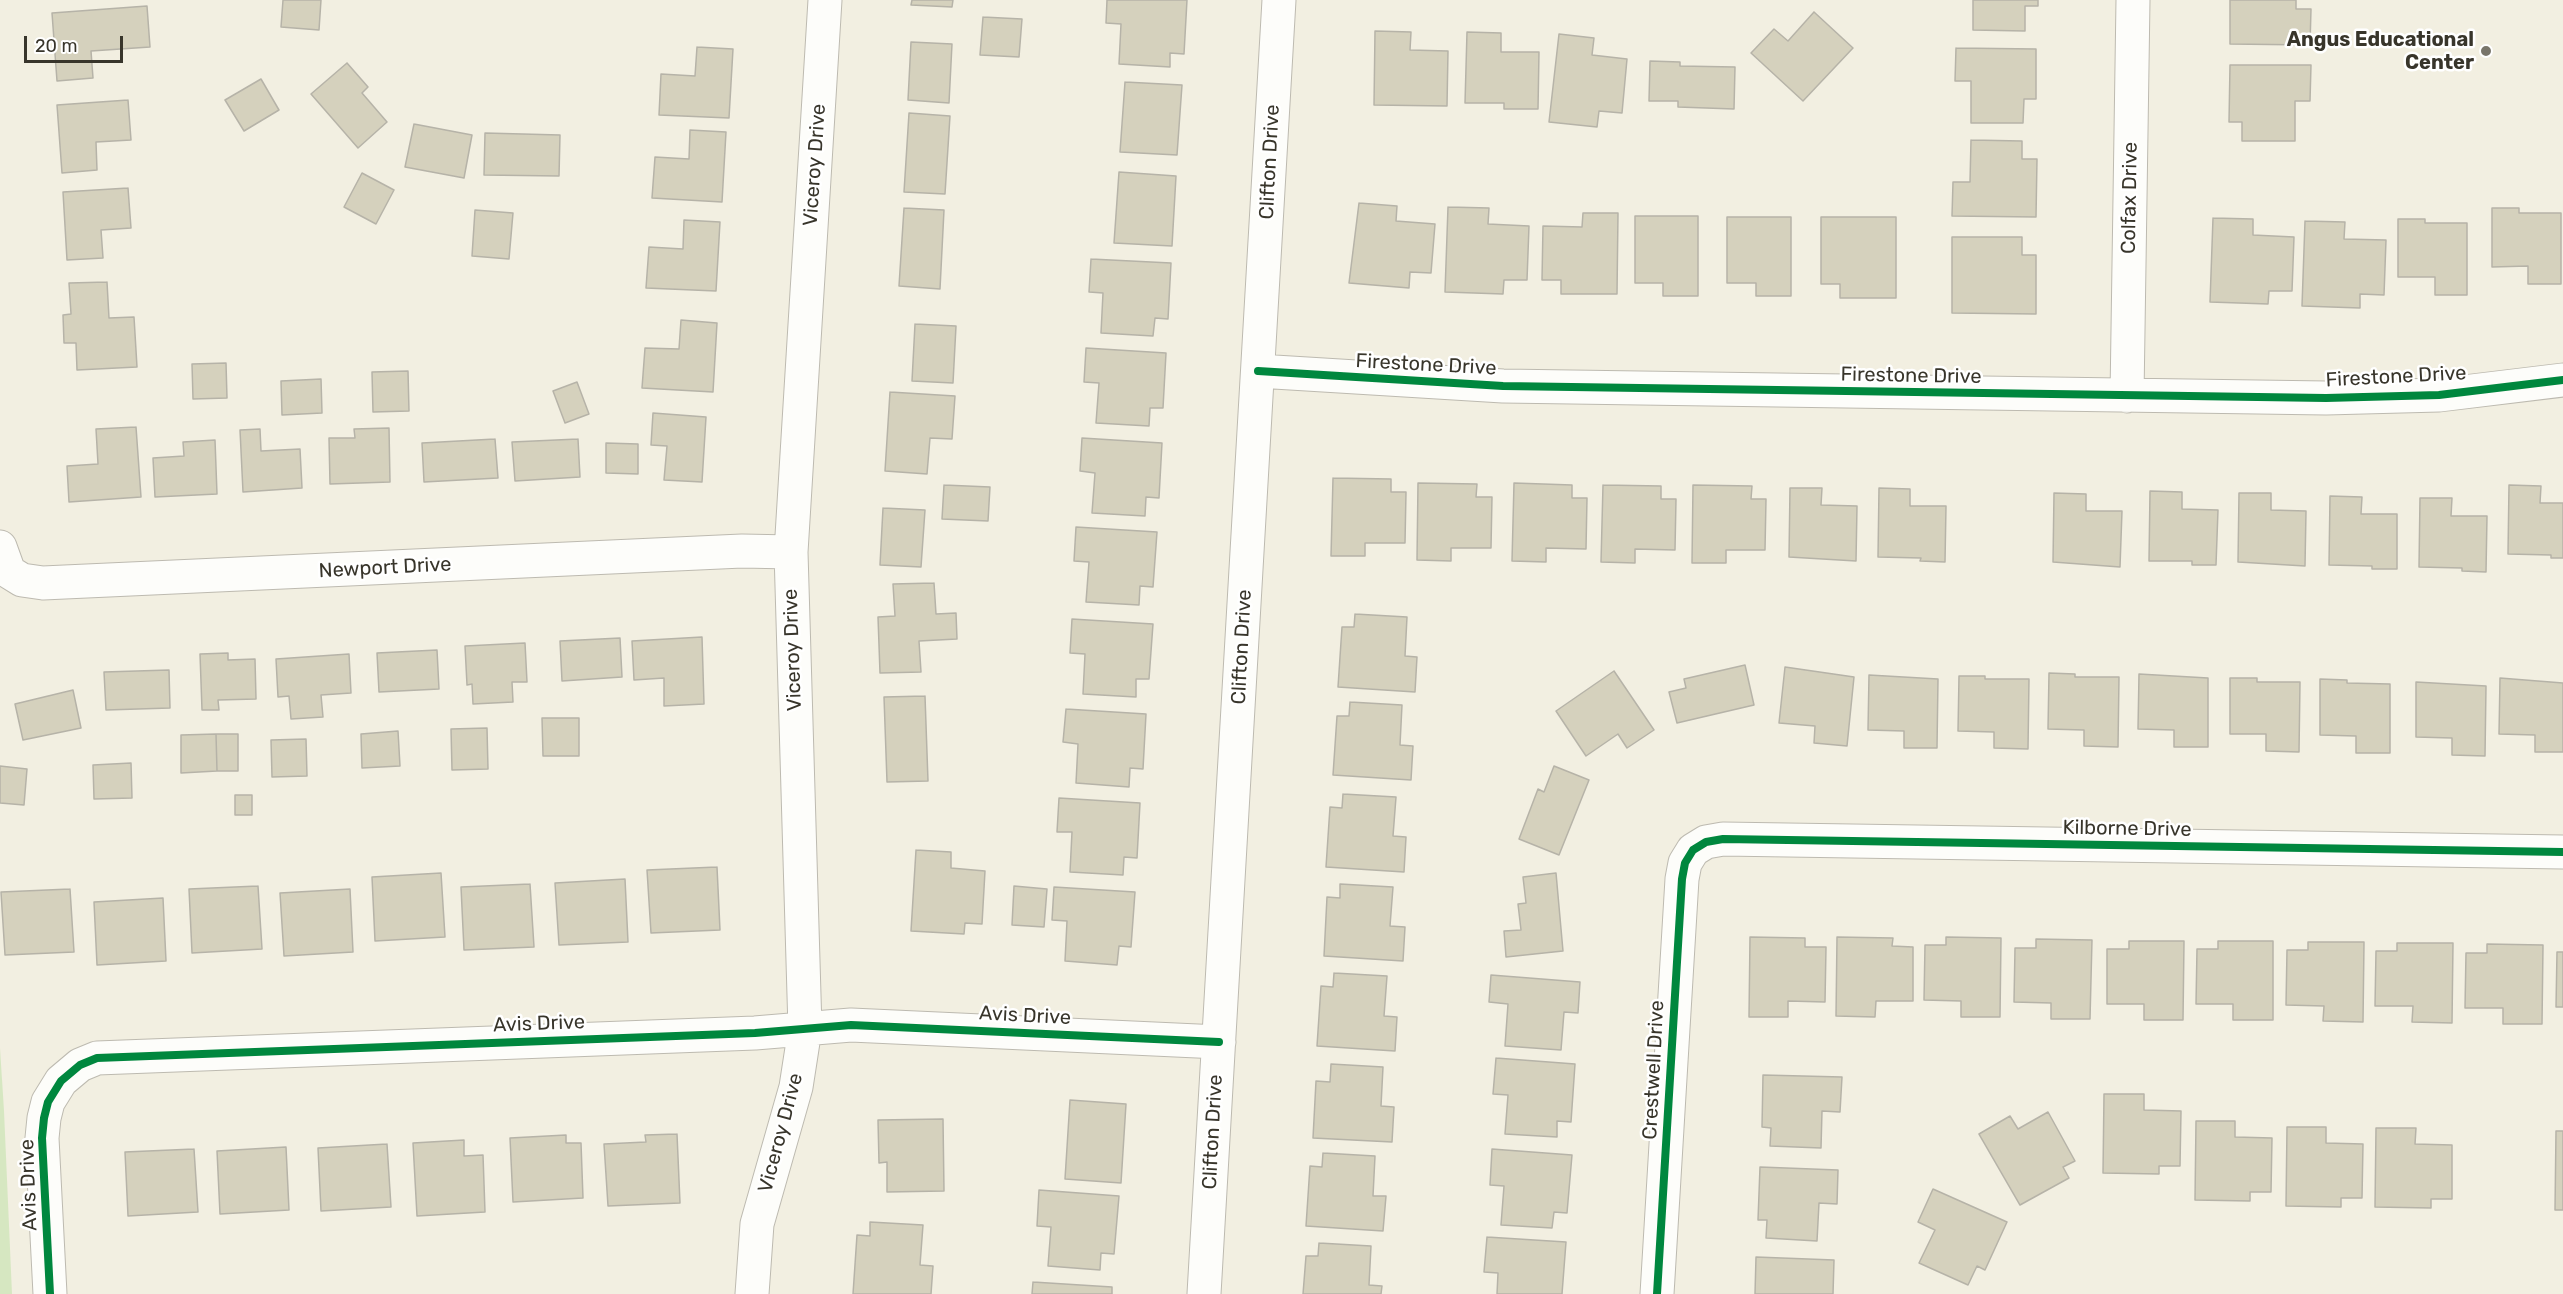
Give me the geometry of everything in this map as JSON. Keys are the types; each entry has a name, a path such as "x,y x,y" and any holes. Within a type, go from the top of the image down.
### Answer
{"street":[{"name":"Viceroy Drive","path":"752,1294 757,1224 796,1087 805,1029 791,552 825,0"},
{"name":"Clifton Drive","path":"1204,1294 1279,0"},
{"name":"Colfax Drive","path":"2127,396 2133,0"},
{"name":"Firestone Drive","path":"1258,371 1503,386 2401,398 2563,380"},
{"name":"Newport Drive","path":"0,547 9,572 22,580 43,583 731,552 791,552"},
{"name":"Kilborne Drive","path":"1693,850 1706,842 1723,839 2563,852"},
{"name":"Crestwell Drive","path":"1657,1294 1682,879 1685,863 1693,850"},
{"name":"Avis Drive","path":"49,1282 42,1138 44,1118 48,1101 61,1081 80,1065 97,1058 755,1033 851,1025 1218,1042"}],"green space":[{"path":"0,1048 4,1111 12,1294 0,1294"}],"building":[{"path":"283,0 321,0 319,30 281,27"},
{"path":"912,0 953,0 952,7 911,5"},
{"path":"1107,0 1187,0 1184,54 1170,53 1170,67 1119,64 1121,24 1106,23"},
{"path":"1973,0 2038,0 2038,6 2025,6 2025,31 1973,30"},
{"path":"2230,0 2296,0 2296,9 2311,9 2310,45 2230,44"},
{"path":"147,6 150,47 91,51 93,78 57,81 52,13"},
{"path":"1814,12 1853,48 1803,101 1751,53 1774,29 1788,41"},
{"path":"983,17 1022,19 1019,57 980,55"},
{"path":"1375,31 1411,32 1410,50 1448,51 1447,106 1374,105"},
{"path":"1467,32 1501,33 1501,52 1539,52 1538,109 1504,109 1504,103 1465,103"},
{"path":"1559,34 1594,38 1592,55 1627,59 1622,113 1599,111 1597,127 1549,122"},
{"path":"911,42 952,44 949,103 908,100"},
{"path":"697,47 733,49 729,118 659,115 661,74 695,76"},
{"path":"1956,48 2036,49 2036,99 2024,99 2023,123 1971,123 1971,81 1955,81"},
{"path":"1650,61 1680,62 1680,66 1735,67 1734,109 1678,107 1678,101 1649,101"},
{"path":"347,63 368,87 362,93 387,122 358,148 311,94"},
{"path":"2230,65 2311,65 2310,101 2295,101 2295,141 2242,141 2242,122 2229,122"},
{"path":"261,79 279,110 244,131 225,100"},
{"path":"1125,82 1182,85 1177,155 1120,152"},
{"path":"128,100 131,140 96,142 97,170 62,173 57,105"},
{"path":"909,113 950,116 945,194 904,192"},
{"path":"414,124 472,135 464,178 405,167"},
{"path":"690,130 726,132 722,202 652,198 655,157 689,159"},
{"path":"485,133 560,135 559,176 484,175"},
{"path":"1971,140 2022,141 2022,159 2037,159 2036,217 1952,216 1953,182 1970,182"},
{"path":"1119,172 1176,176 1172,246 1114,243"},
{"path":"362,173 394,190 376,224 344,207"},
{"path":"128,188 131,228 101,230 103,258 67,260 63,192"},
{"path":"1359,203 1397,206 1396,221 1435,224 1431,273 1410,272 1409,288 1349,283"},
{"path":"1448,207 1489,208 1488,224 1529,226 1527,280 1504,280 1503,294 1445,292"},
{"path":"904,208 944,210 940,289 899,286"},
{"path":"2492,208 2519,208 2519,213 2561,213 2561,284 2528,284 2528,266 2492,267"},
{"path":"475,210 513,213 509,259 472,256"},
{"path":"1583,213 1618,213 1617,294 1561,294 1561,280 1542,280 1543,226 1582,227"},
{"path":"1635,216 1698,216 1698,296 1663,296 1663,283 1635,283"},
{"path":"1727,217 1791,217 1791,296 1756,296 1756,283 1727,283"},
{"path":"1821,217 1896,217 1896,298 1840,298 1840,284 1821,284"},
{"path":"2213,218 2253,219 2253,235 2294,237 2292,291 2269,291 2268,304 2210,302"},
{"path":"2398,219 2425,219 2425,223 2467,223 2467,295 2435,295 2435,277 2398,277"},
{"path":"684,220 720,222 716,291 646,288 649,247 683,249"},
{"path":"2305,221 2345,222 2344,239 2386,240 2384,295 2360,294 2360,308 2302,306"},
{"path":"1952,237 2022,237 2022,255 2036,255 2036,314 1952,313"},
{"path":"1091,259 1171,263 1168,319 1155,318 1153,336 1101,333 1103,293 1089,292"},
{"path":"107,282 109,318 134,317 137,367 77,370 76,343 64,343 63,315 71,314 69,283"},
{"path":"681,320 717,323 713,392 642,388 645,348 679,349"},
{"path":"915,324 956,326 953,383 912,381"},
{"path":"1086,348 1166,353 1163,408 1150,408 1149,426 1096,423 1099,383 1084,382"},
{"path":"226,363 227,398 193,399 192,364"},
{"path":"408,371 409,411 373,412 372,372"},
{"path":"321,379 322,413 282,415 281,381"},
{"path":"577,382 589,414 565,423 553,391"},
{"path":"890,392 955,396 952,439 930,438 927,474 885,471"},
{"path":"653,413 706,417 702,482 664,480 667,446 651,445"},
{"path":"136,427 141,497 69,502 67,466 98,464 96,429"},
{"path":"389,428 390,482 330,484 329,438 355,438 354,429"},
{"path":"260,429 261,451 300,449 302,488 243,492 240,430"},
{"path":"1082,438 1162,443 1159,498 1146,497 1145,516 1092,513 1095,473 1080,471"},
{"path":"495,439 498,478 424,482 422,443"},
{"path":"578,439 580,477 515,481 512,442"},
{"path":"215,440 217,494 155,497 153,458 184,456 183,442"},
{"path":"606,443 638,444 638,474 606,473"},
{"path":"1333,478 1391,479 1391,492 1406,492 1405,543 1365,543 1365,556 1331,556"},
{"path":"1418,483 1477,484 1476,497 1492,497 1491,548 1451,548 1451,561 1417,560"},
{"path":"1514,483 1572,485 1572,498 1587,498 1586,549 1546,548 1546,562 1512,561"},
{"path":"944,485 990,487 988,521 942,519"},
{"path":"1603,485 1661,486 1661,499 1676,499 1675,550 1635,549 1635,563 1601,562"},
{"path":"1693,485 1752,486 1751,499 1766,499 1765,550 1726,550 1726,563 1692,563"},
{"path":"2509,485 2541,486 2540,503 2563,503 2563,558 2551,558 2551,555 2508,554"},
{"path":"1790,488 1822,488 1821,505 1857,506 1856,561 1789,557"},
{"path":"1879,488 1910,489 1910,506 1946,506 1945,562 1920,561 1921,558 1878,557"},
{"path":"2150,491 2182,492 2182,509 2218,510 2216,565 2192,565 2192,561 2149,561"},
{"path":"2054,493 2086,494 2086,511 2122,511 2120,567 2053,562"},
{"path":"2239,493 2271,493 2271,510 2306,511 2305,566 2238,562"},
{"path":"2330,496 2362,497 2361,514 2397,514 2397,569 2329,565"},
{"path":"2420,498 2452,498 2451,516 2487,516 2486,572 2462,571 2462,568 2419,567"},
{"path":"883,508 925,510 921,567 880,565"},
{"path":"1076,527 1157,532 1153,587 1140,586 1139,605 1086,602 1089,562 1074,561"},
{"path":"934,583 936,614 956,613 957,639 919,641 921,672 880,673 878,617 895,616 893,584"},
{"path":"1355,614 1407,617 1405,656 1417,657 1415,692 1338,687 1342,627 1354,627"},
{"path":"1072,619 1153,624 1149,679 1136,679 1136,697 1083,694 1085,654 1070,653"},
{"path":"702,637 704,704 664,706 664,678 634,680 632,641"},
{"path":"620,638 622,677 562,681 560,641"},
{"path":"525,643 527,682 512,682 513,702 473,704 472,684 467,685 465,646"},
{"path":"437,650 439,689 379,692 377,653"},
{"path":"228,653 228,660 255,659 256,699 218,700 219,710 202,710 200,654"},
{"path":"349,654 351,693 321,695 323,717 291,719 289,696 278,697 276,659"},
{"path":"1745,665 1754,705 1677,723 1669,692 1686,688 1684,679"},
{"path":"1785,667 1854,677 1847,746 1814,743 1815,726 1779,723"},
{"path":"169,670 170,708 106,710 104,672"},
{"path":"1614,671 1654,730 1627,748 1618,734 1586,756 1556,711"},
{"path":"2049,673 2075,674 2075,677 2119,677 2118,747 2084,746 2084,730 2048,729"},
{"path":"2139,674 2208,678 2208,747 2174,747 2174,730 2138,729"},
{"path":"1869,675 1938,679 1937,748 1904,748 1904,731 1868,730"},
{"path":"1959,676 1985,676 1985,679 2029,679 2028,749 1994,748 1994,732 1958,731"},
{"path":"2230,678 2257,678 2257,682 2300,682 2299,752 2266,751 2266,734 2230,734"},
{"path":"2500,678 2563,683 2563,752 2535,752 2535,735 2499,734"},
{"path":"2320,679 2347,680 2347,683 2390,684 2390,753 2356,753 2356,736 2320,735"},
{"path":"2416,682 2486,686 2485,756 2452,755 2452,738 2416,737"},
{"path":"73,690 81,728 23,740 15,704"},
{"path":"925,696 928,781 887,782 884,697"},
{"path":"1350,702 1402,705 1400,745 1413,746 1411,780 1333,775 1337,716 1349,716"},
{"path":"1066,709 1146,714 1143,769 1130,768 1129,787 1076,783 1078,744 1063,742"},
{"path":"542,718 579,718 579,756 543,756"},
{"path":"487,728 488,769 452,770 451,729"},
{"path":"398,731 400,766 362,768 361,734"},
{"path":"216,734 217,771 181,773 181,735"},
{"path":"216,734 238,734 238,771 217,771"},
{"path":"306,739 307,776 272,777 271,740"},
{"path":"131,763 132,798 94,799 93,765"},
{"path":"0,766 27,769 24,805 0,803"},
{"path":"1554,766 1589,780 1559,855 1519,839 1538,789 1544,792"},
{"path":"1343,794 1396,797 1393,836 1406,837 1404,872 1326,867 1330,807 1342,808"},
{"path":"235,795 252,795 252,815 235,815"},
{"path":"1059,798 1140,803 1137,858 1124,857 1123,875 1070,872 1072,832 1057,832"},
{"path":"916,850 951,852 951,868 985,871 982,924 965,923 964,934 911,931"},
{"path":"717,867 720,930 651,933 647,870"},
{"path":"441,873 445,937 375,941 372,877"},
{"path":"1556,873 1563,951 1506,957 1504,931 1521,930 1518,904 1526,903 1523,877"},
{"path":"625,879 628,942 559,945 555,883"},
{"path":"530,884 534,947 464,950 461,887"},
{"path":"1340,884 1393,887 1390,926 1405,927 1403,961 1324,956 1327,897 1340,898"},
{"path":"258,886 262,949 192,953 189,889"},
{"path":"1014,886 1047,889 1044,927 1012,925"},
{"path":"1054,887 1135,892 1131,947 1119,946 1117,965 1065,961 1067,921 1052,920"},
{"path":"70,889 74,952 5,955 1,892"},
{"path":"350,889 353,952 284,956 280,893"},
{"path":"163,898 166,961 97,965 94,902"},
{"path":"1750,937 1805,938 1805,947 1826,947 1825,1002 1788,1001 1788,1017 1749,1017"},
{"path":"1837,937 1893,938 1892,946 1913,947 1913,1001 1876,1001 1875,1017 1836,1016"},
{"path":"1946,937 2001,938 2000,1017 1961,1017 1961,1001 1924,1000 1925,945 1946,945"},
{"path":"2036,939 2092,940 2090,1019 2051,1019 2051,1003 2014,1002 2015,948 2036,948"},
{"path":"2129,941 2184,941 2183,1020 2144,1020 2144,1004 2107,1004 2107,949 2129,949"},
{"path":"2218,941 2273,941 2273,1020 2233,1020 2233,1004 2196,1004 2197,949 2218,949"},
{"path":"2308,942 2364,942 2363,1022 2323,1021 2324,1006 2286,1005 2287,950 2308,950"},
{"path":"2397,943 2453,943 2452,1023 2412,1022 2413,1006 2375,1006 2376,951 2397,951"},
{"path":"2487,944 2543,945 2542,1024 2503,1024 2503,1008 2465,1008 2466,953 2487,953"},
{"path":"2557,952 2563,952 2563,1007 2556,1007"},
{"path":"1334,973 1387,976 1384,1016 1397,1017 1395,1051 1317,1046 1321,986 1333,987"},
{"path":"1491,975 1580,982 1578,1013 1564,1012 1561,1050 1505,1046 1508,1004 1489,1002"},
{"path":"1496,1058 1575,1064 1571,1122 1557,1121 1557,1137 1505,1134 1508,1095 1493,1094"},
{"path":"1331,1064 1383,1067 1381,1106 1394,1107 1392,1142 1313,1138 1316,1081 1330,1082"},
{"path":"1763,1075 1842,1077 1840,1112 1822,1111 1821,1148 1770,1146 1771,1128 1762,1127"},
{"path":"2104,1094 2144,1094 2144,1110 2181,1111 2180,1166 2159,1166 2159,1174 2103,1173"},
{"path":"1070,1100 1126,1104 1121,1183 1065,1179"},
{"path":"2048,1112 2075,1161 2063,1167 2069,1178 2020,1205 1979,1134 2010,1116 2018,1129"},
{"path":"943,1119 944,1191 887,1192 887,1162 879,1163 878,1120"},
{"path":"2196,1121 2235,1121 2235,1137 2272,1138 2271,1192 2250,1192 2250,1201 2195,1200"},
{"path":"2287,1127 2326,1127 2326,1143 2363,1144 2362,1198 2341,1198 2341,1207 2286,1206"},
{"path":"2376,1128 2416,1128 2415,1144 2452,1145 2452,1199 2431,1199 2431,1208 2375,1207"},
{"path":"2556,1131 2563,1131 2563,1210 2555,1210"},
{"path":"677,1134 680,1203 608,1206 604,1144 646,1142 645,1135"},
{"path":"566,1135 566,1143 581,1143 583,1198 513,1202 510,1138"},
{"path":"464,1140 464,1156 483,1155 485,1212 417,1216 413,1143"},
{"path":"387,1144 391,1207 321,1211 318,1148"},
{"path":"286,1147 289,1210 220,1214 217,1151"},
{"path":"194,1149 198,1212 128,1216 125,1152"},
{"path":"1492,1149 1572,1155 1567,1213 1554,1212 1552,1228 1501,1225 1504,1186 1490,1185"},
{"path":"1323,1153 1375,1156 1373,1196 1386,1196 1383,1231 1306,1226 1310,1166 1322,1167"},
{"path":"1760,1167 1838,1170 1837,1204 1819,1203 1817,1241 1766,1238 1767,1220 1758,1220"},
{"path":"1933,1189 2007,1222 1985,1270 1977,1266 1968,1285 1919,1263 1935,1230 1918,1222"},
{"path":"1039,1190 1119,1196 1114,1254 1101,1253 1100,1270 1048,1266 1051,1227 1037,1226"},
{"path":"870,1222 923,1225 920,1265 933,1266 931,1294 853,1294 857,1235 870,1236"},
{"path":"1487,1237 1566,1242 1562,1294 1497,1294 1498,1273 1484,1272"},
{"path":"1319,1243 1371,1246 1369,1285 1382,1286 1381,1294 1303,1294 1306,1256 1318,1256"},
{"path":"1756,1257 1834,1260 1833,1294 1755,1294"},
{"path":"1033,1282 1112,1287 1112,1294 1032,1294"}],"cycle path":[{"path":"1258,371 1503,386 2326,398 2439,395 2563,380"},
{"path":"1657,1294 1682,879 1685,863 1693,850 1706,842 1723,839 2563,852"},
{"path":"50,1294 42,1138 44,1118 48,1102 61,1081 80,1065 97,1058 755,1033 851,1025 1219,1042"}],"place":[{"name":"Angus Educational Center","path":"2486,51"}]}
